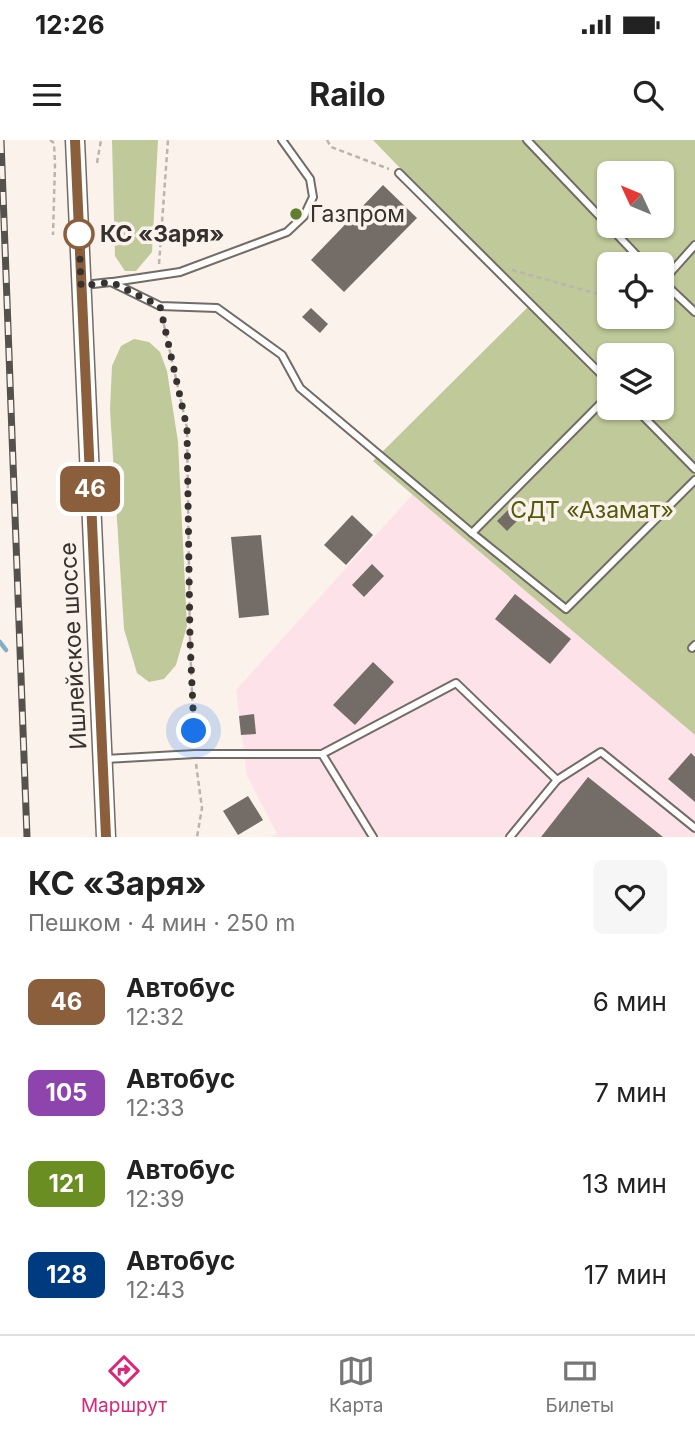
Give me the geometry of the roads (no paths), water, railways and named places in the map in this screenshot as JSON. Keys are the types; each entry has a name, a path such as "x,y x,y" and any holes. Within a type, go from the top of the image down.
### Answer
{"main road":[{"name":"Ишлейское шоссе","path":"75,140 106,837"}],"lane":[{"path":"81,286 180,272 287,232 304,216 313,197 310,179 282,140"},
{"path":"527,140 634,252"},
{"path":"399,173 597,370"},
{"path":"674,268 695,245"},
{"path":"111,282 160,306 217,308 261,339 282,355 300,387 566,609 695,480"},
{"path":"674,292 695,312"},
{"path":"472,533 597,407"},
{"path":"647,420 695,469"},
{"path":"103,759 195,754 322,754 456,683 557,780"},
{"path":"510,837 557,780 601,752 695,828"},
{"path":"322,754 373,837"}],"waterway":[{"path":"0,642 6,650"}],"railway":[{"path":"1,140 27,837"}],"place":[{"name":"Газпром","path":"296,214"},
{"name":"КС «Заря»","path":"79,234"}],"park label":[{"name":"СДТ «Азамат»","path":"592,510"}]}
